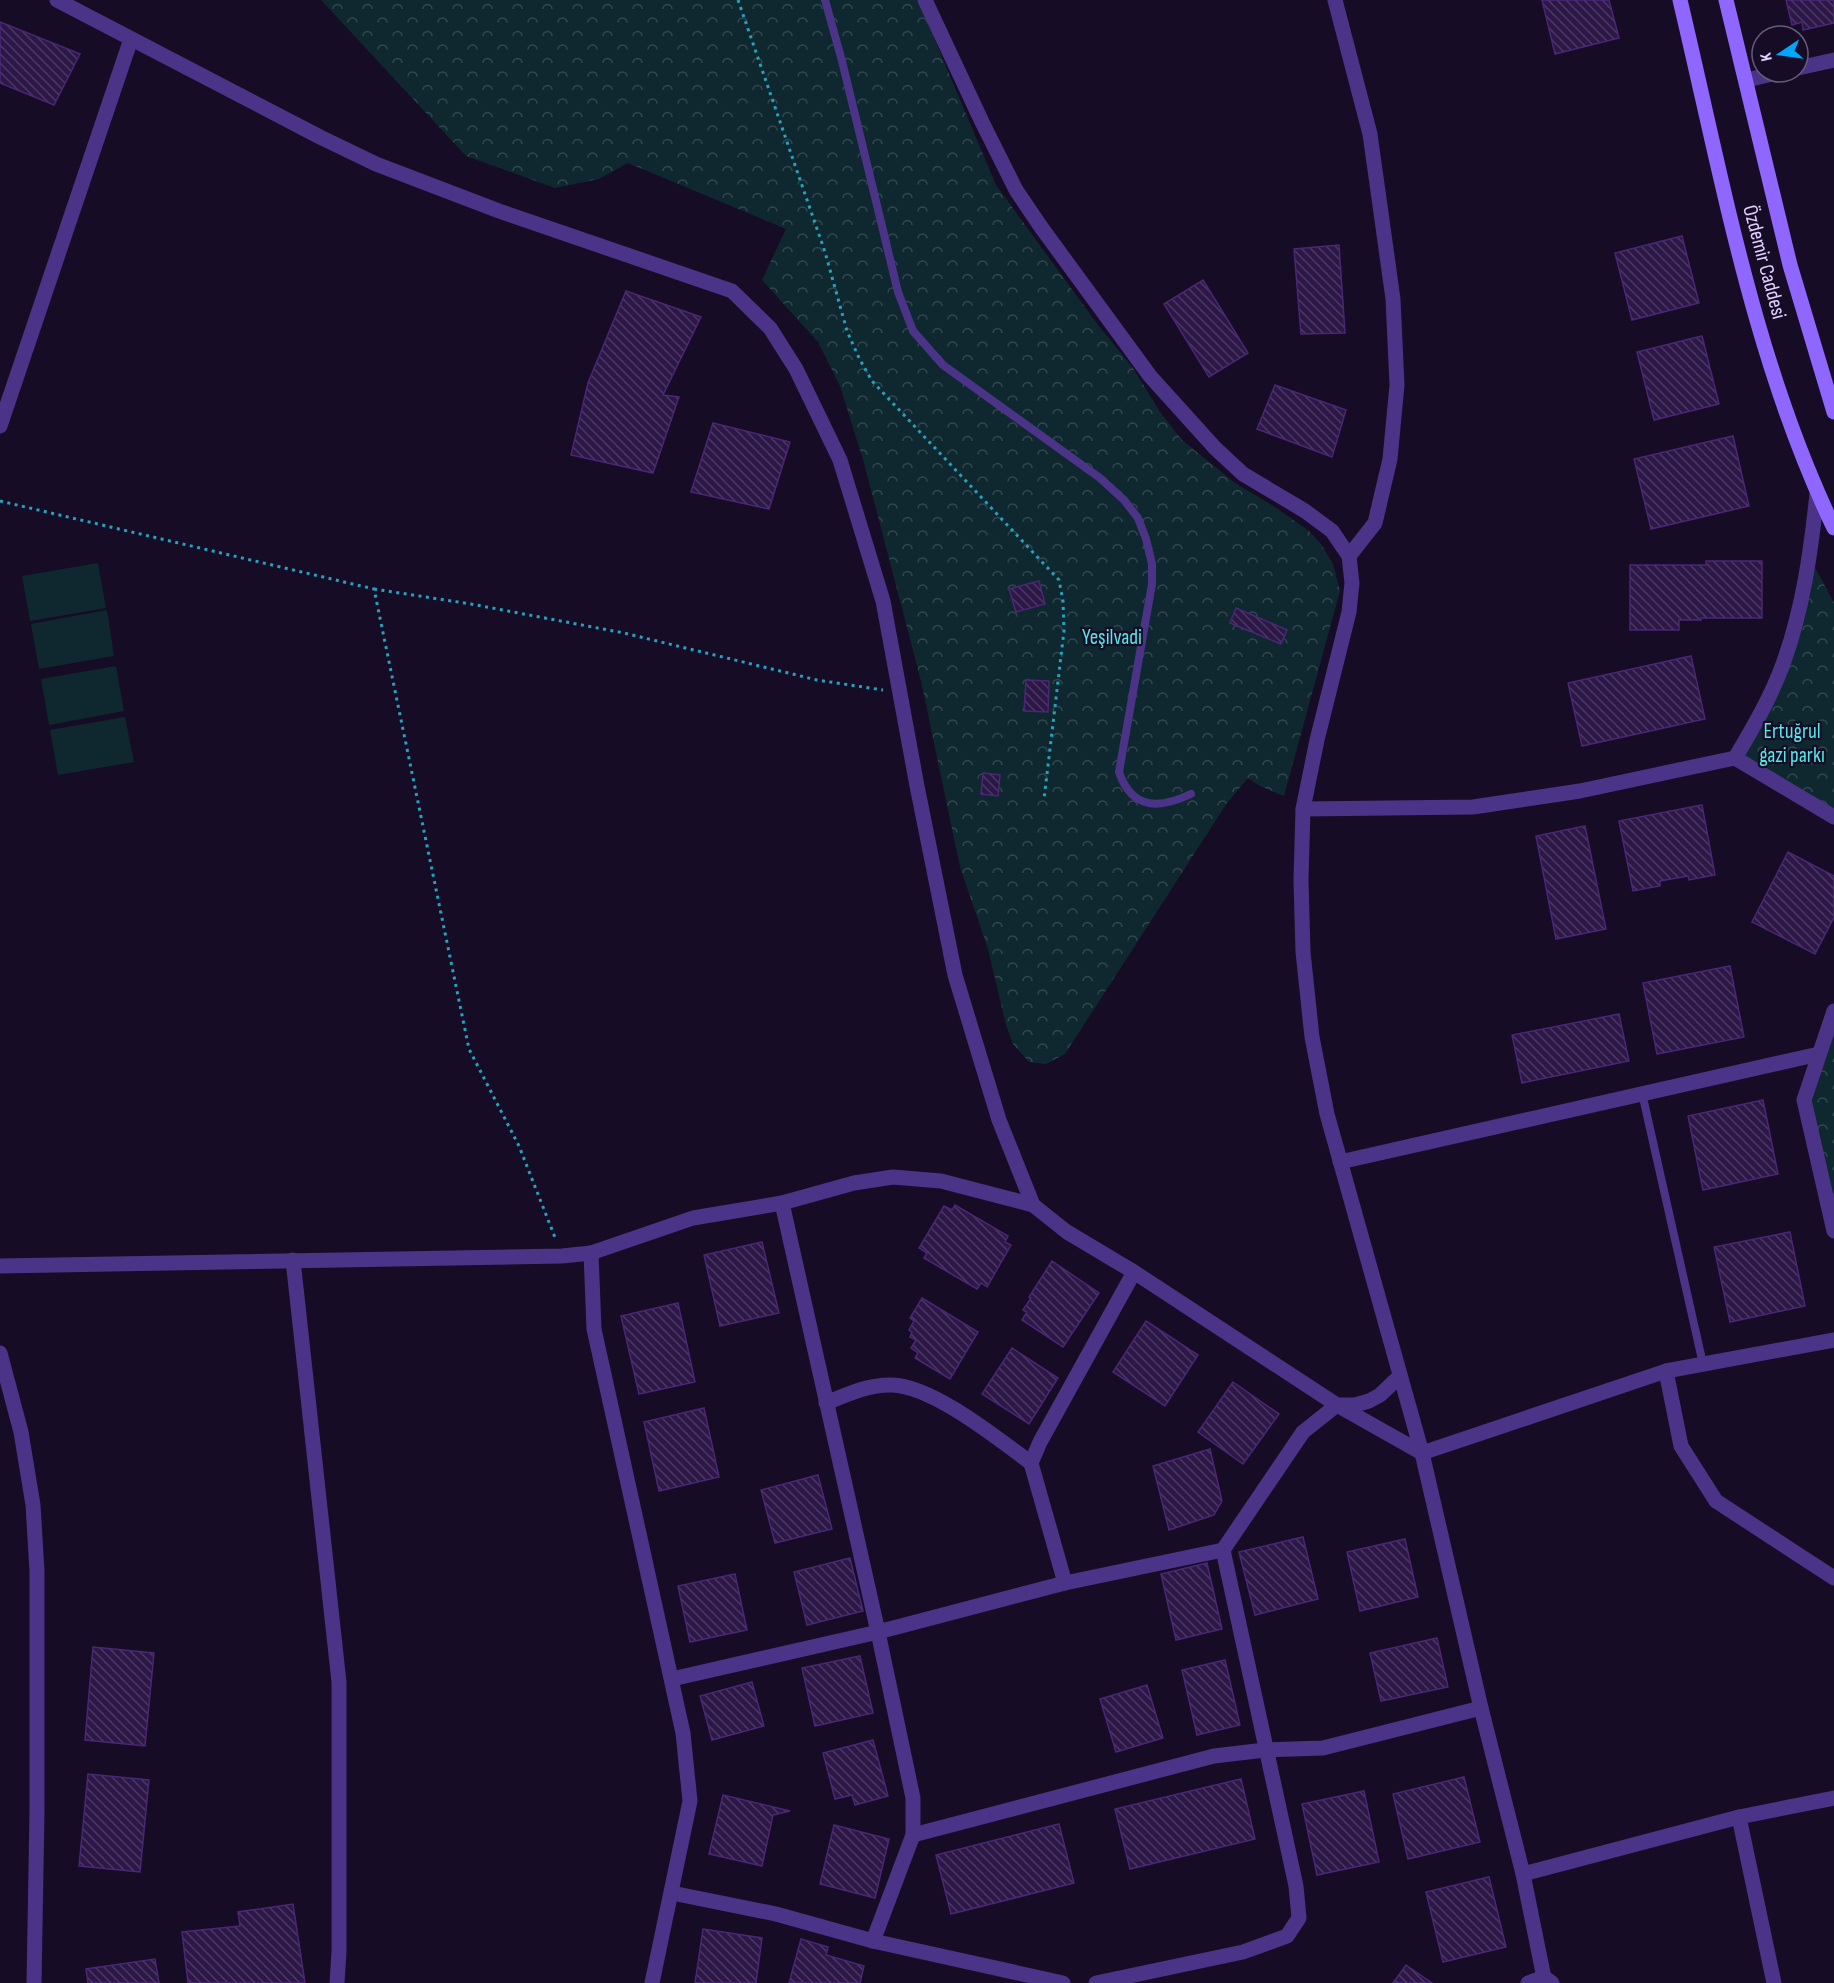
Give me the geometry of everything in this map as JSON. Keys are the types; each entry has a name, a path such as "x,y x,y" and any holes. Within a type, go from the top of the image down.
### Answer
{"main road":[{"name":"Özdemir Caddesi","path":"1680,0 1746,279 1788,415 1817,493 1834,528"},
{"name":"Özdemir Caddesi","path":"1726,0 1790,265 1834,412"}],"street":[{"path":"57,0 376,164 499,211 732,291 770,328 796,369 840,460 883,601 955,975 999,1120 1033,1205"},
{"path":"925,0 1016,190 1150,376 1195,427 1236,468 1305,511 1332,531 1349,556 1352,583 1349,612 1317,740 1303,809 1301,880 1304,963 1312,1037 1327,1114 1422,1453 1481,1708 1523,1874 1547,1981 1528,1983"},
{"path":"1335,0 1370,134 1393,299 1397,385 1390,459 1375,523 1349,556"},
{"path":"0,426 131,39"},
{"path":"1810,65 1834,60"},
{"path":"1746,80 1750,79"},
{"path":"1736,758 1765,706 1799,614 1810,558 1817,493"},
{"path":"1303,809 1473,807 1580,791 1736,758 1834,817"},
{"path":"1834,1011 1804,1100 1834,1231"},
{"path":"1340,1162 1819,1054"},
{"path":"0,1266 562,1256 591,1253 693,1218 782,1203 854,1183 893,1177 941,1181 1033,1205 1067,1232 1134,1272 1337,1405 1422,1453 1666,1371 1834,1340"},
{"path":"782,1203 913,1798 913,1835 873,1941"},
{"path":"591,1253 594,1329 683,1733 690,1801 652,1983"},
{"path":"293,1260 339,1682 337,1983"},
{"path":"1065,1583 1031,1463 1040,1442 1134,1272"},
{"path":"0,1353 21,1432 33,1505 37,1571 34,1983"},
{"path":"1666,1371 1681,1446 1716,1501 1834,1578"},
{"path":"672,1679 878,1632 1065,1583 1223,1550 1303,1432 1337,1405 1355,1405 1369,1401 1391,1387 1400,1376"},
{"path":"826,1403 860,1390 893,1385 918,1391 951,1407 1031,1463"},
{"path":"1096,1983 1243,1952 1287,1936 1299,1918 1296,1886 1223,1550"},
{"path":"913,1835 1214,1756 1265,1750 1323,1748 1481,1708"},
{"path":"1523,1874 1739,1817 1834,1798"},
{"path":"1739,1817 1773,1983"},
{"path":"672,1893 776,1914 873,1941 1063,1983"}],"lane":[{"path":"825,0 843,62 898,292 914,331 924,346 943,365 1100,478 1138,518 1152,564 1152,584 1119,772 1131,794 1144,802 1173,803 1191,794"},
{"path":"1642,1093 1702,1364"}],"path":[{"path":"738,0 859,358 872,381 1059,580 1063,600 1064,632 1044,799"},
{"path":"0,501 374,589 471,604 624,633 817,680 900,693"},
{"path":"374,589 469,1049 519,1146 562,1256"}],"green space":[{"name":"Yeşilvadi","path":"321,0 918,0 996,185 1095,321 1133,368 1160,412 1182,440 1235,483 1309,531 1321,544 1333,564 1340,591 1284,796 1248,778 1227,803 1065,1054 1046,1064 1029,1062 1013,1044 1006,1025 988,949 960,867 921,681 864,463 840,386 818,342 762,280 786,229 628,163 599,179 555,188 466,156"},
{"name":"Ertuğrul gazi parkı","path":"1810,558 1834,603 1834,817 1735,758 1765,706"},
{"path":"98,563 106,608 30,621 22,576"},
{"path":"107,610 114,656 39,669 31,624"},
{"path":"116,666 124,711 49,725 41,679"},
{"path":"125,717 134,762 58,775 50,730"},
{"path":"1834,1011 1834,1231 1804,1100"}],"building":[{"path":"1542,0 1609,0 1619,38 1555,54"},
{"path":"1786,0 1834,0 1834,23 1810,28 1810,24 1802,24 1802,22 1792,24"},
{"path":"0,22 80,54 54,105 0,83"},
{"path":"1682,236 1699,303 1632,320 1615,253"},
{"path":"1339,245 1345,333 1301,334 1294,249"},
{"path":"1203,280 1248,353 1209,377 1164,304"},
{"path":"626,291 701,317 663,395 679,397 653,473 571,455 588,383"},
{"path":"1702,336 1719,404 1654,420 1637,352"},
{"path":"1275,385 1346,410 1332,457 1257,429"},
{"path":"713,423 790,442 769,509 691,492"},
{"path":"1733,436 1749,506 1651,529 1634,459"},
{"path":"1706,561 1762,561 1762,618 1679,620 1679,630 1630,630 1630,565 1706,565"},
{"path":"1039,581 1045,604 1016,612 1009,589"},
{"path":"1236,608 1287,630 1281,644 1230,623"},
{"path":"1691,656 1705,719 1582,746 1568,683"},
{"path":"1026,680 1049,681 1048,712 1024,711"},
{"path":"983,773 1000,775 998,796 981,794"},
{"path":"1702,805 1715,875 1689,880 1688,876 1660,881 1660,886 1633,891 1619,821"},
{"path":"1585,826 1606,929 1556,939 1536,836"},
{"path":"1788,852 1834,876 1834,917 1815,954 1752,922"},
{"path":"1730,966 1744,1037 1657,1054 1643,983"},
{"path":"1619,1014 1629,1061 1522,1083 1512,1035"},
{"path":"1763,1100 1778,1174 1703,1190 1688,1116"},
{"path":"955,1205 1008,1236 1005,1242 1011,1245 987,1287 981,1283 977,1289 924,1258 927,1253 919,1248 944,1206 952,1210"},
{"path":"1790,1232 1805,1306 1730,1322 1714,1247"},
{"path":"762,1242 779,1313 720,1326 704,1255"},
{"path":"1052,1261 1099,1293 1063,1347 1022,1320 1027,1312 1023,1310 1031,1298 1029,1297"},
{"path":"922,1298 978,1332 950,1379 915,1358 918,1353 911,1348 916,1340 910,1337 912,1332 909,1330 914,1321 910,1318"},
{"path":"678,1303 695,1382 639,1394 621,1316"},
{"path":"1146,1321 1198,1355 1165,1406 1113,1372"},
{"path":"1012,1348 1058,1378 1029,1424 982,1394"},
{"path":"1233,1382 1279,1414 1243,1464 1198,1432"},
{"path":"704,1408 719,1477 659,1491 644,1422"},
{"path":"1210,1449 1222,1501 1214,1515 1169,1530 1153,1466"},
{"path":"818,1475 832,1529 775,1543 761,1490"},
{"path":"1303,1537 1318,1599 1255,1615 1239,1552"},
{"path":"1405,1539 1418,1597 1360,1611 1347,1552"},
{"path":"850,1558 863,1611 807,1625 794,1572"},
{"path":"1207,1563 1222,1629 1176,1640 1161,1574"},
{"path":"735,1574 747,1630 690,1642 678,1586"},
{"path":"1437,1638 1448,1687 1381,1701 1370,1653"},
{"path":"93,1647 154,1653 145,1746 85,1740"},
{"path":"860,1656 873,1713 815,1726 802,1668"},
{"path":"1225,1660 1240,1725 1197,1735 1182,1670"},
{"path":"752,1682 764,1726 712,1740 700,1696"},
{"path":"1147,1685 1163,1738 1116,1752 1100,1699"},
{"path":"873,1740 888,1796 855,1805 852,1795 835,1799 823,1753"},
{"path":"88,1774 149,1780 140,1872 79,1866"},
{"path":"1464,1777 1480,1842 1408,1859 1393,1794"},
{"path":"1241,1779 1255,1839 1130,1869 1115,1809"},
{"path":"1364,1791 1379,1862 1317,1875 1302,1804"},
{"path":"723,1795 790,1811 773,1815 762,1866 709,1854"},
{"path":"1059,1824 1074,1883 951,1914 936,1855"},
{"path":"834,1825 889,1839 875,1898 820,1884"},
{"path":"1489,1877 1506,1947 1443,1962 1426,1892"},
{"path":"293,1904 305,1983 188,1983 182,1932 240,1926 238,1912"},
{"path":"703,1929 762,1938 756,1983 695,1983"},
{"path":"801,1939 828,1947 826,1955 864,1966 860,1983 789,1983"},
{"path":"155,1959 159,1983 88,1983 86,1969"},
{"path":"1406,1965 1432,1983 1393,1983"}]}
